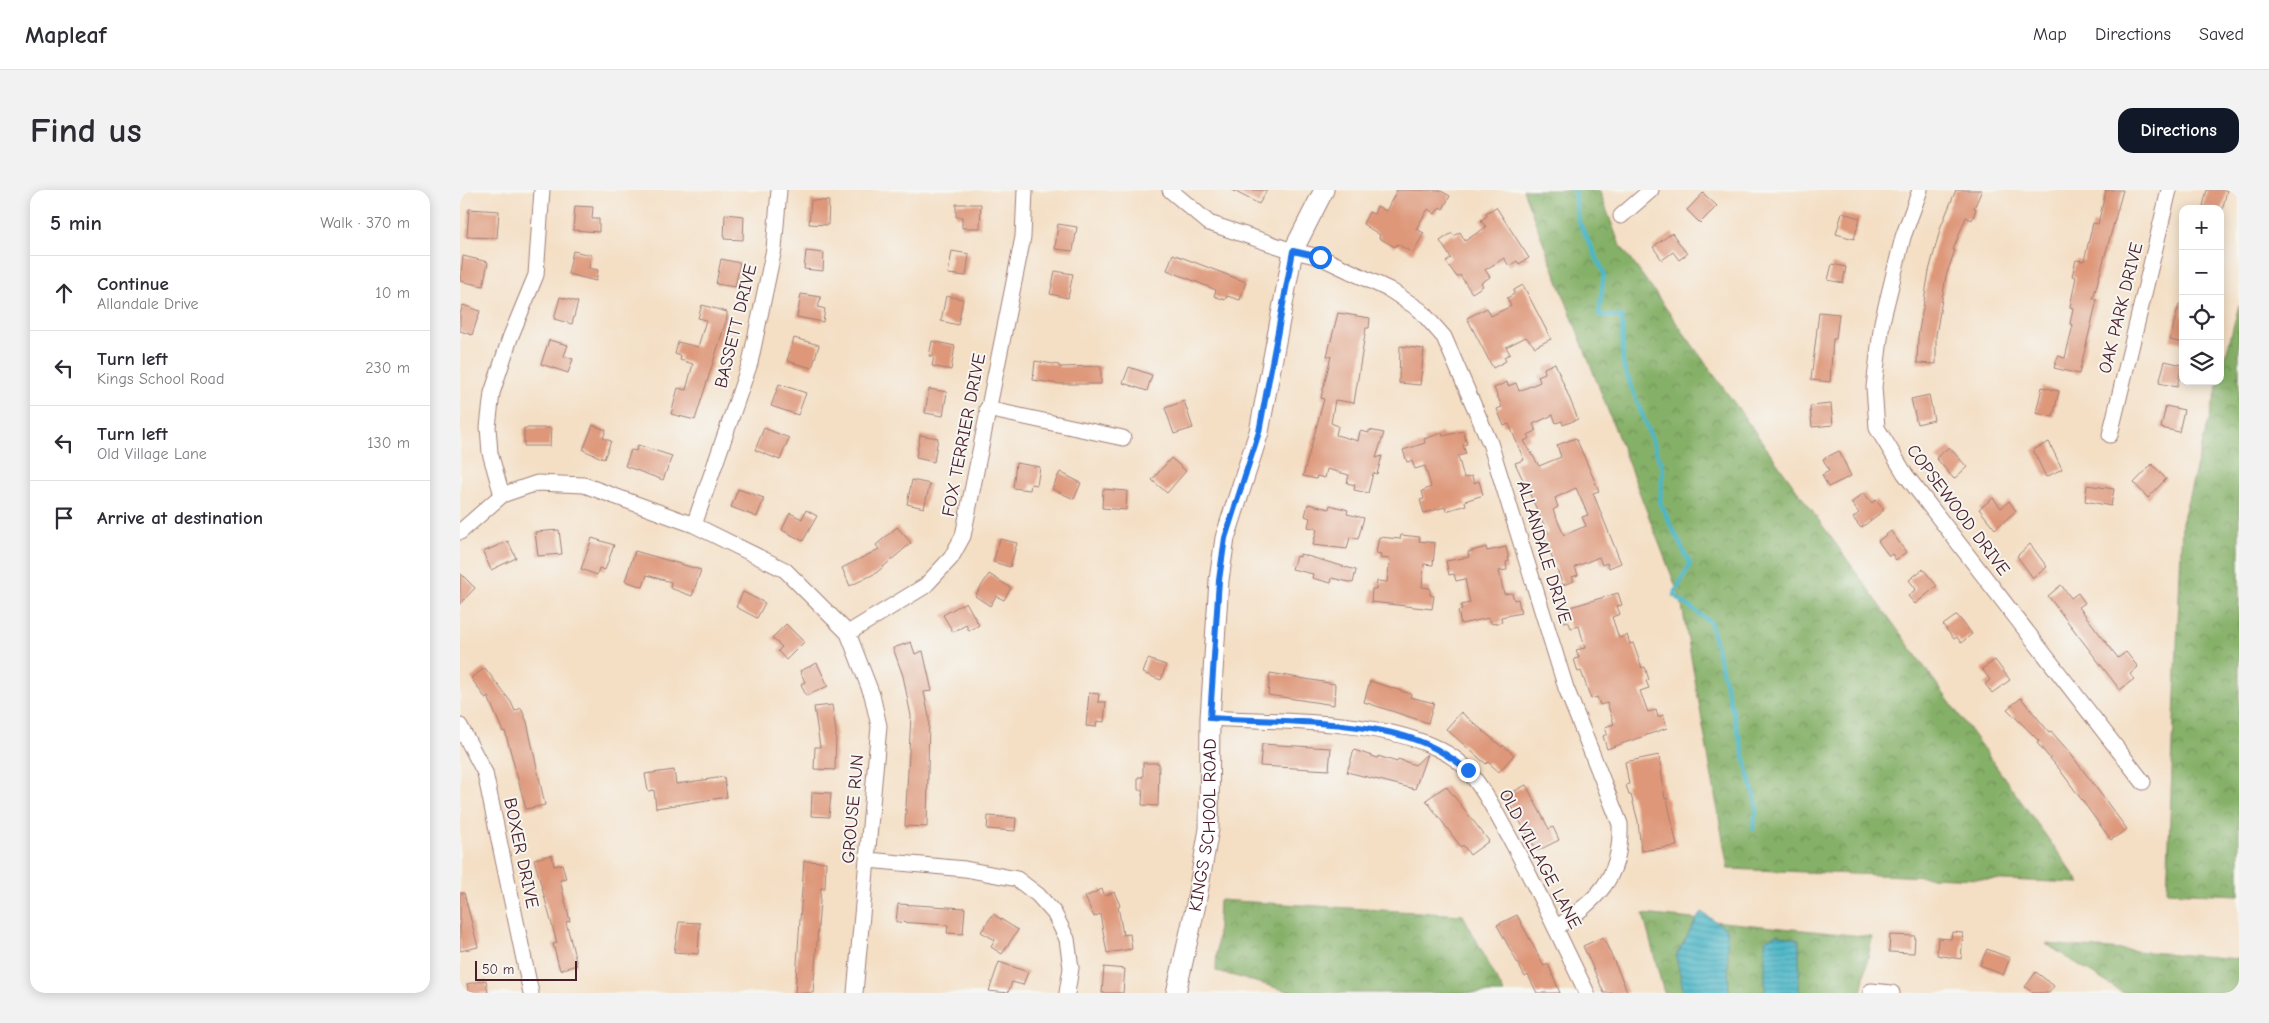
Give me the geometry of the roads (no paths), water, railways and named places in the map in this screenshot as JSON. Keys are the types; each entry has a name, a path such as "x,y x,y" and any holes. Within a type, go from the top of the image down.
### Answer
{"street":[{"path":"502,495 490,453 488,427 491,402 510,338 536,275 542,190"},
{"name":"BASSETT DRIVE","path":"694,525 750,363 774,250 779,190"},
{"name":"FOX TERRIER DRIVE","path":"848,632 925,586 951,558 963,536 1023,237 1025,190"},
{"name":"KINGS SCHOOL ROAD","path":"1176,993 1195,909 1209,829 1210,718 1219,580 1225,538 1259,432 1293,251 1324,190"},
{"path":"1621,216 1651,190"},
{"name":"COPSEWOOD DRIVE","path":"1920,190 1903,237 1882,322 1874,387 1877,428 1904,474 2142,782"},
{"name":"OAK PARK DRIVE","path":"2110,435 2169,190"},
{"name":"ALLANDALE DRIVE","path":"1175,191 1209,223 1293,251 1320,257 1390,290 1420,310 1444,336 1490,443 1566,688 1620,824 1621,845 1614,872 1598,896 1556,928"},
{"path":"988,410 1123,438"},
{"path":"460,532 502,495 537,483 584,485 694,525 785,570 848,632"},
{"name":"GROUSE RUN","path":"848,632 872,696 879,726 855,993"},
{"name":"OLD VILLAGE LANE","path":"1210,718 1361,728 1425,743 1449,756 1468,770 1488,798 1556,928 1587,993"},
{"name":"BOXER DRIVE","path":"460,726 485,773 531,993"},
{"path":"868,860 965,869 1017,879 1038,895 1054,912 1067,939 1071,968 1067,993"},
{"path":"1871,991 1892,993"}],"water":[{"path":"1701,912 1727,929 1729,993 1684,993 1676,956"},
{"path":"1777,934 1799,940 1799,993 1765,993 1765,940"}],"waterway":[{"path":"1574,190 1578,220 1604,273 1599,315 1622,317 1623,365 1663,469 1660,503 1690,564 1674,595 1710,622 1757,807 1753,829"}]}
